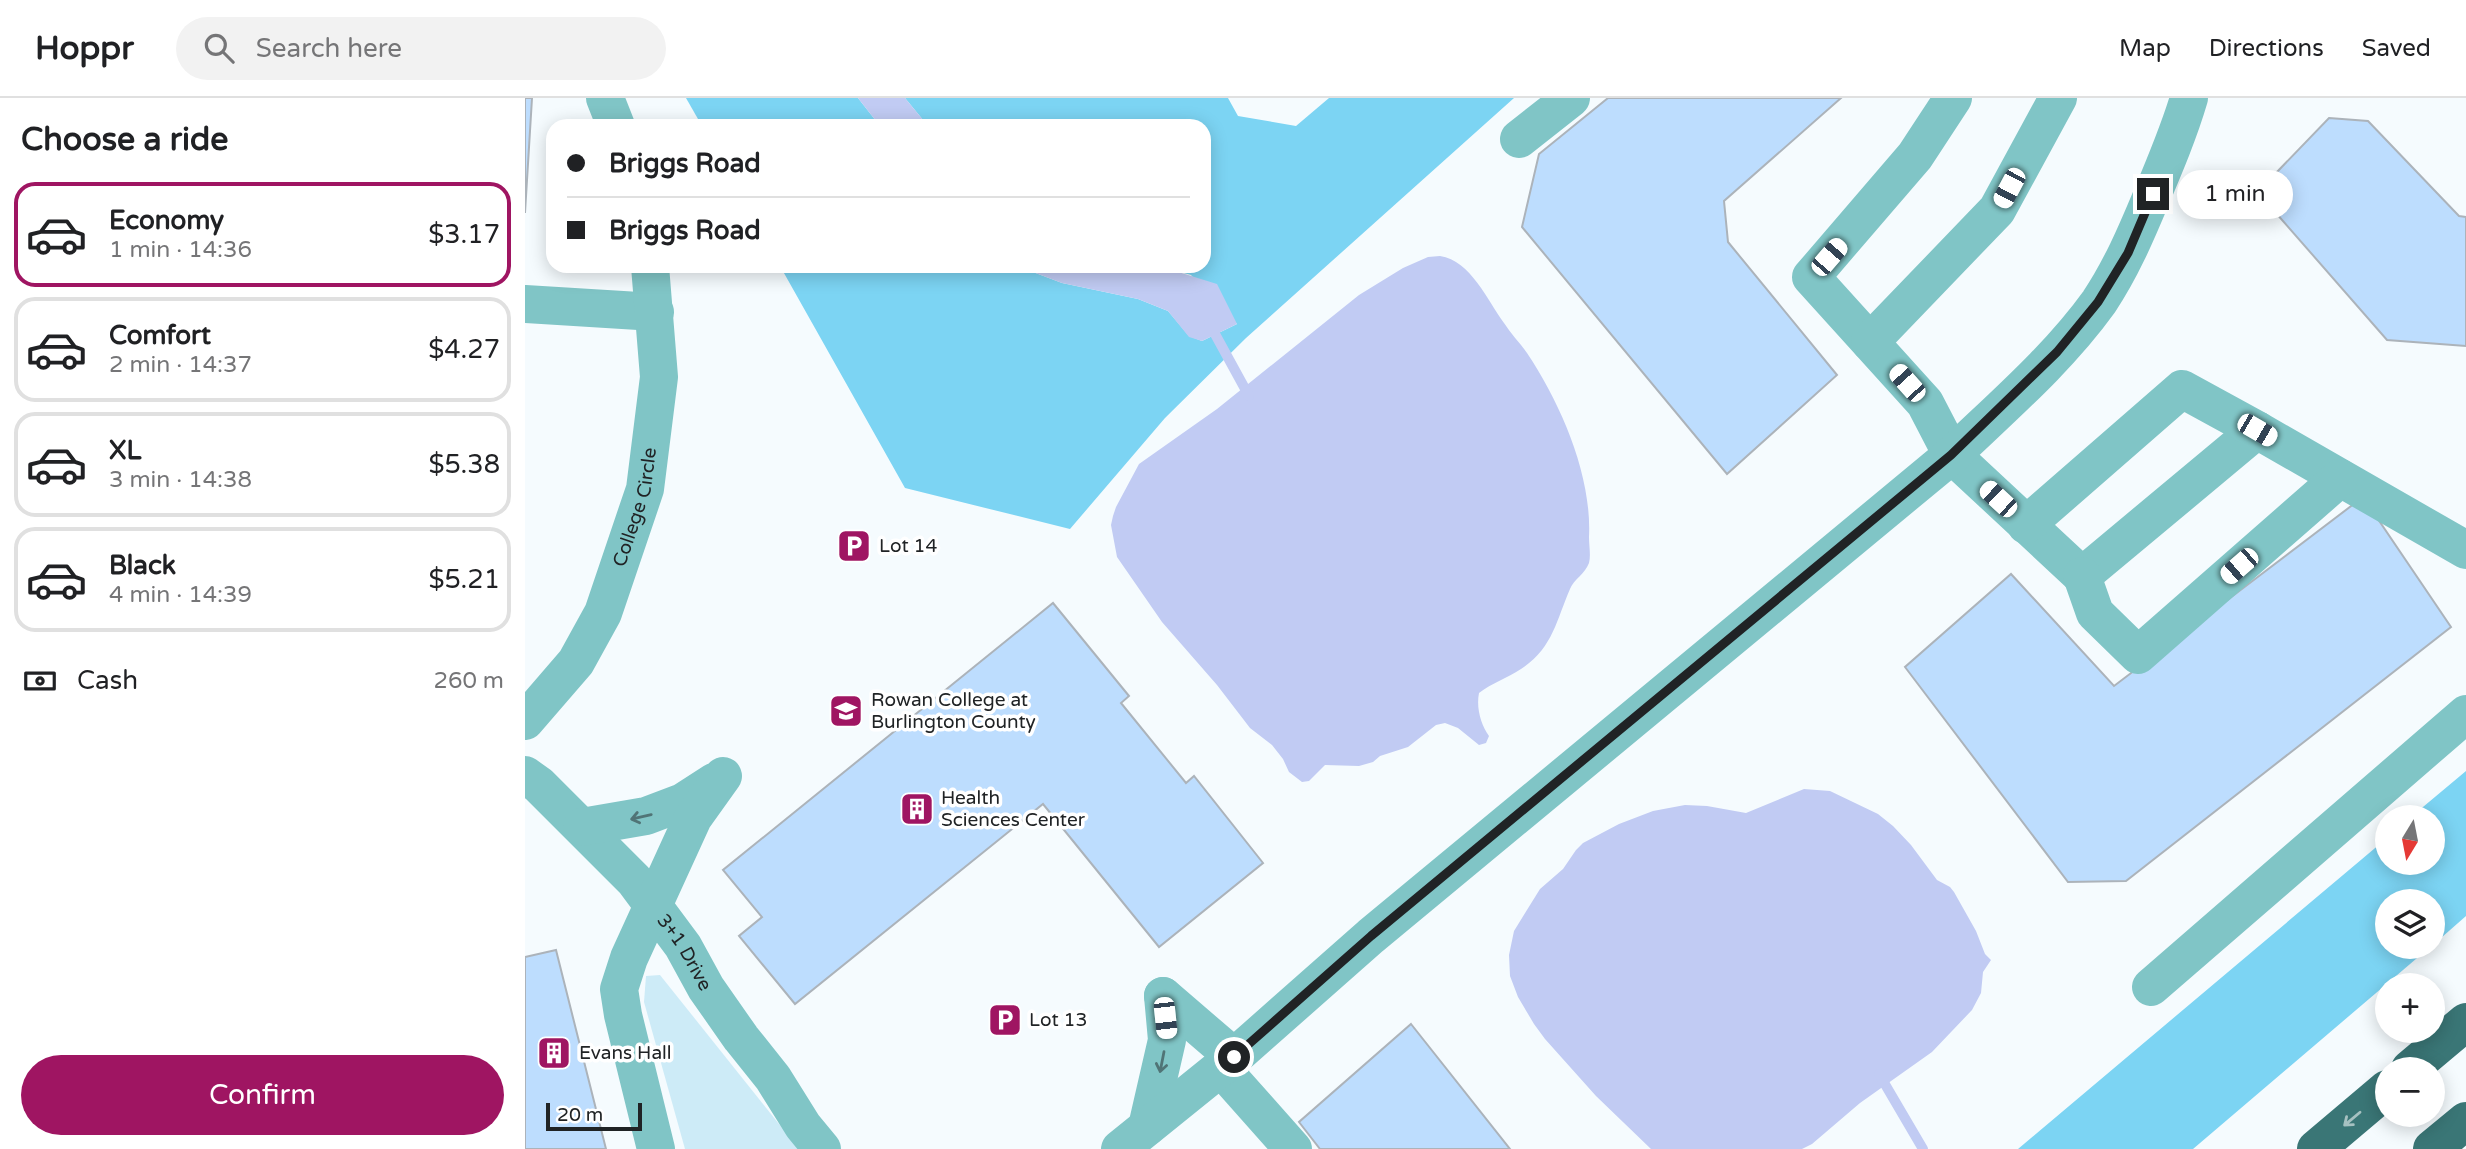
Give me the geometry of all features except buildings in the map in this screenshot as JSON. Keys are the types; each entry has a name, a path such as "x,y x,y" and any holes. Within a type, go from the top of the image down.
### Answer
{"highway":[{"path":"2424,1057 2466,1022"},
{"path":"2316,1149 2375,1099"},
{"path":"2433,1149 2466,1121"}],"street":[{"path":"605,98 613,119"},
{"path":"1519,139 1571,98"},
{"path":"1954,98 1915,156 1811,277 1925,403 1951,455 2081,576 2095,613 2138,655 2340,478"},
{"path":"1870,342 1997,210 2058,98"},
{"path":"1134,1138 1228,1063 1371,936 1951,455 2057,352 2098,302 2128,253 2179,132 2189,98"},
{"name":"College Circle","path":"525,721 576,662 603,613 645,489 659,377 651,273"},
{"path":"525,304 655,312"},
{"path":"2027,524 2182,389 2466,550"},
{"path":"2081,576 2257,430"},
{"path":"2151,987 2466,714"},
{"name":"3+1 Drive","path":"525,775 539,785 634,880 683,947 706,988 822,1149"},
{"path":"582,827 646,816 683,802 723,776 693,818 629,958 619,989 656,1149"},
{"path":"1134,1138 1167,1040 1163,996 1228,1063 1293,1149"}],"shaded area":[{"path":"686,98 858,98 874,119 698,119"},
{"path":"858,98 905,98 922,119 874,119"},
{"path":"905,98 1228,98 1238,116 1296,126 1329,98 1514,98 1246,338 1165,418 1070,529 905,488 784,273 1036,273 1062,283 1138,299 1168,311 1189,336 1202,341 1237,324 1191,275 1184,273 1211,273 1211,119 922,119"},
{"path":"1440,256 1461,265 1477,283 1540,373 1562,417 1580,465 1585,489 1589,513 1589,563 1572,585 1552,633 1540,652 1521,669 1479,693 1480,716 1489,736 1486,743 1479,745 1458,728 1445,723 1436,725 1408,747 1380,756 1373,762 1359,766 1325,765 1309,781 1302,782 1289,772 1272,745 1250,728 1162,622 1117,557 1111,525 1113,516 1139,464 1217,409 1359,295 1403,268 1428,257"},
{"path":"1036,273 1182,273 1217,284 1237,324 1202,341 1189,337 1168,311 1138,299 1062,283"},
{"path":"2466,771 2466,916 2445,934 2445,889 2375,889 2375,959 2416,959 2399,973 2375,973 2375,994 2193,1149 2018,1149 2375,848 2375,875 2445,875 2445,805 2425,805"},
{"path":"1804,789 1830,791 1878,814 1911,845 1937,880 1950,887 1976,931 1985,954 1991,960 1983,972 1981,993 1972,1010 1932,1052 1860,1103 1812,1144 1802,1149 1651,1149 1596,1096 1534,1024 1518,997 1510,976 1509,955 1514,931 1540,889 1563,869 1576,850 1583,843 1619,824 1653,811 1685,805 1746,813"},
{"path":"660,975 799,1149 685,1149 644,1002 646,976"}],"waterway":[{"path":"1209,323 1249,396"},
{"path":"1879,1074 1923,1149"}],"place":[{"name":"Lot 14","path":"854,546"},
{"name":"Rowan College at Burlington County","path":"846,711"},
{"name":"Health Sciences Center","path":"917,809"},
{"name":"Lot 13","path":"1005,1020"},
{"name":"Evans Hall","path":"554,1053"}],"route":[{"path":"1234,1057 1371,936 1951,455 2057,352 2098,302 2128,253 2153,194"}]}
